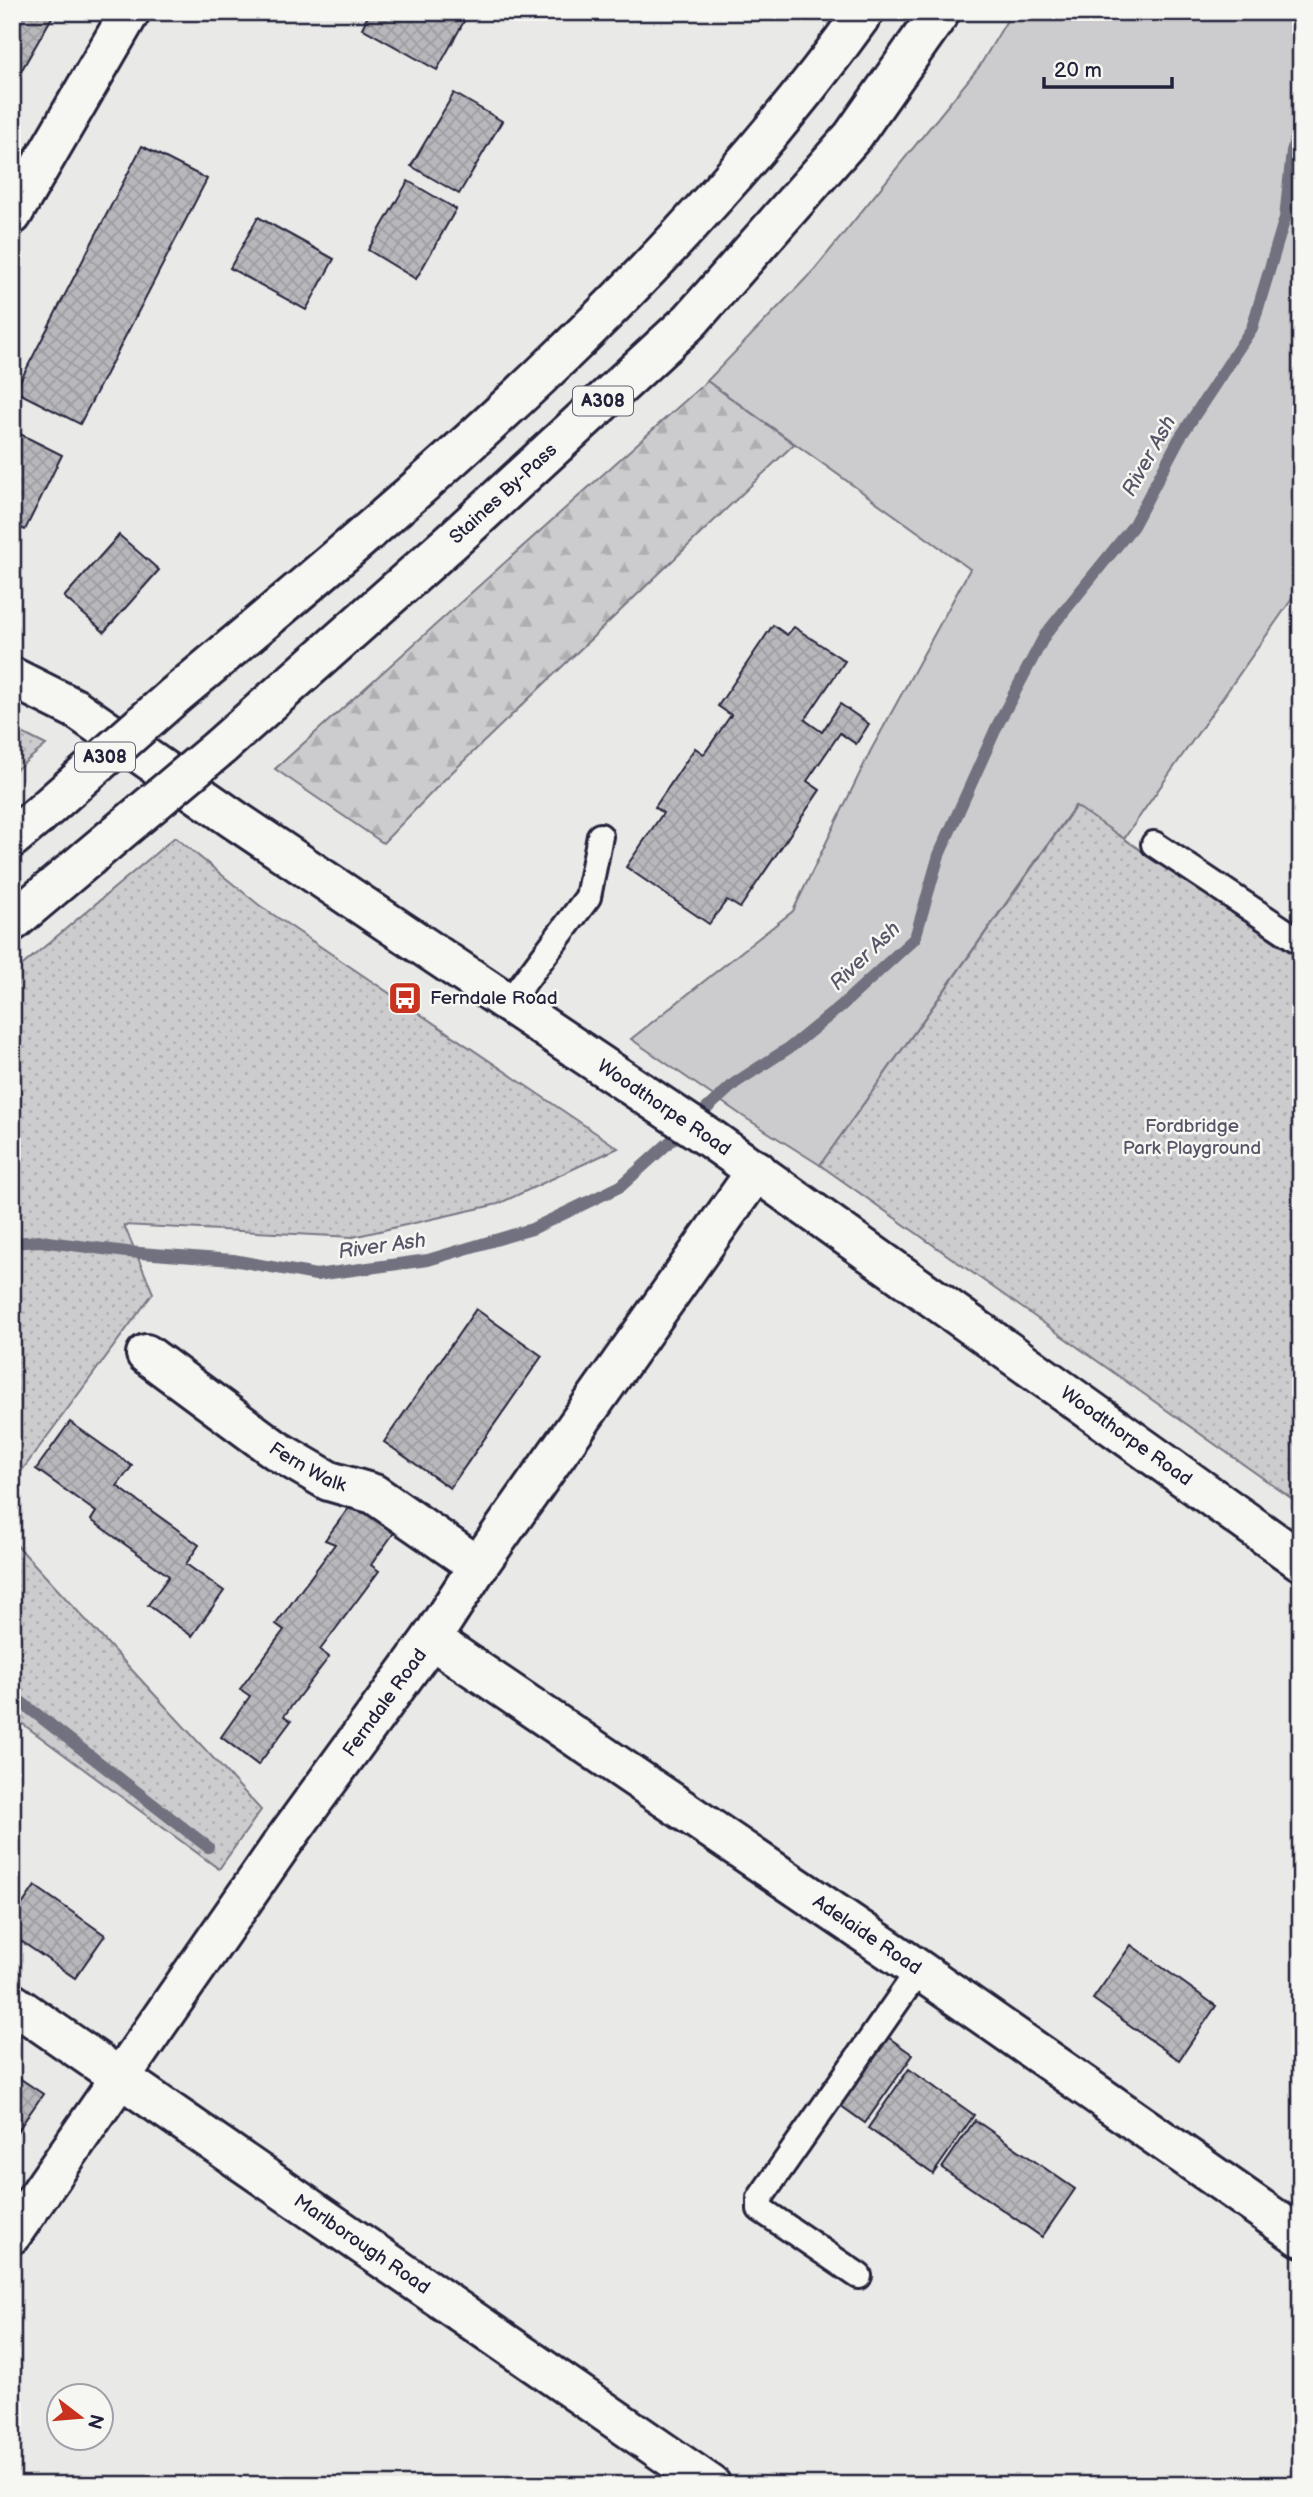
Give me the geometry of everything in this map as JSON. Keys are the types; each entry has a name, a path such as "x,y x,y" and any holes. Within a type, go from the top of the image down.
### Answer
{"main road":[{"path":"12,215 130,12"},
{"name":"A308","path":"25,828 173,697 316,578 513,402 666,252 817,76 864,12"},
{"name":"Staines By-Pass","path":"12,922 220,747 453,540 690,321 853,136 940,12"},
{"name":"Woodthorpe Road","path":"12,677 76,709 235,820 757,1170 1301,1561"},
{"name":"Ferndale Road","path":"12,2235 284,1841 431,1639 478,1566 757,1170"},
{"name":"Fern Walk","path":"146,1354 275,1450 329,1481 374,1494 478,1566"},
{"name":"Adelaide Road","path":"431,1639 919,1970 1301,2237"},
{"name":"Marlborough Road","path":"12,2003 711,2485"}],"lane":[{"path":"509,1002 588,897 600,836"},
{"path":"1154,844 1301,942"},
{"path":"859,2276 760,2209 760,2199 919,1970"}],"green space":[{"path":"1012,12 1301,12 1301,586 1123,840 1075,806 820,1165 744,1117 631,1039 793,911 871,750 970,569 707,381 814,270 979,67"},
{"path":"707,381 794,444 444,780 383,843 275,769"},
{"path":"12,728 46,745 12,773"},
{"name":"Fordbridge Park Playground","path":"1076,806 1301,960 1301,1505 820,1165"},
{"path":"175,837 259,905 618,1148 498,1204 353,1237 124,1225 153,1293 12,1484 12,974"},
{"path":"12,1540 261,1810 219,1869 12,1716"}],"building":[{"path":"12,12 55,12 13,85 12,84"},
{"path":"370,12 460,12 467,16 437,70 362,28"},
{"path":"454,93 502,121 459,194 411,166"},
{"path":"142,146 207,179 80,424 15,391"},
{"path":"408,181 456,209 416,279 368,250"},
{"path":"258,217 334,259 306,310 230,268"},
{"path":"12,430 62,455 25,530 12,524"},
{"path":"119,535 159,570 104,632 64,597"},
{"path":"773,625 787,635 794,627 845,661 805,720 822,732 840,704 869,724 856,744 840,733 807,781 820,790 740,908 727,900 709,924 626,867 663,813 655,807 695,748 704,754 731,715 718,706"},
{"path":"476,1309 542,1356 450,1488 384,1442"},
{"path":"70,1422 132,1466 117,1486 199,1545 186,1564 224,1591 192,1636 148,1605 169,1576 91,1520 96,1512 36,1469"},
{"path":"357,1497 398,1527 371,1565 379,1571 320,1650 329,1657 284,1716 291,1721 258,1765 221,1737 250,1696 240,1689 284,1630 276,1624 335,1544 325,1540"},
{"path":"35,1886 105,1935 75,1978 12,1935 12,1913 15,1915"},
{"path":"1131,1945 1216,2006 1179,2060 1093,1999"},
{"path":"885,2035 913,2055 865,2123 837,2103"},
{"path":"909,2069 974,2115 933,2174 868,2128"},
{"path":"12,2073 43,2094 12,2139"},
{"path":"975,2120 1075,2189 1042,2237 942,2168"}],"waterway":[{"name":"River Ash","path":"12,1243 40,1241 127,1252 233,1260 316,1275 428,1260 532,1229 621,1186 735,1083 792,1046 841,1006 915,938 939,855 998,724 1045,635 1133,526 1179,439 1252,328 1285,218 1292,151 1301,122"},
{"path":"12,1695 208,1847"}],"place":[{"name":"Ferndale Road","path":"405,998"}]}
